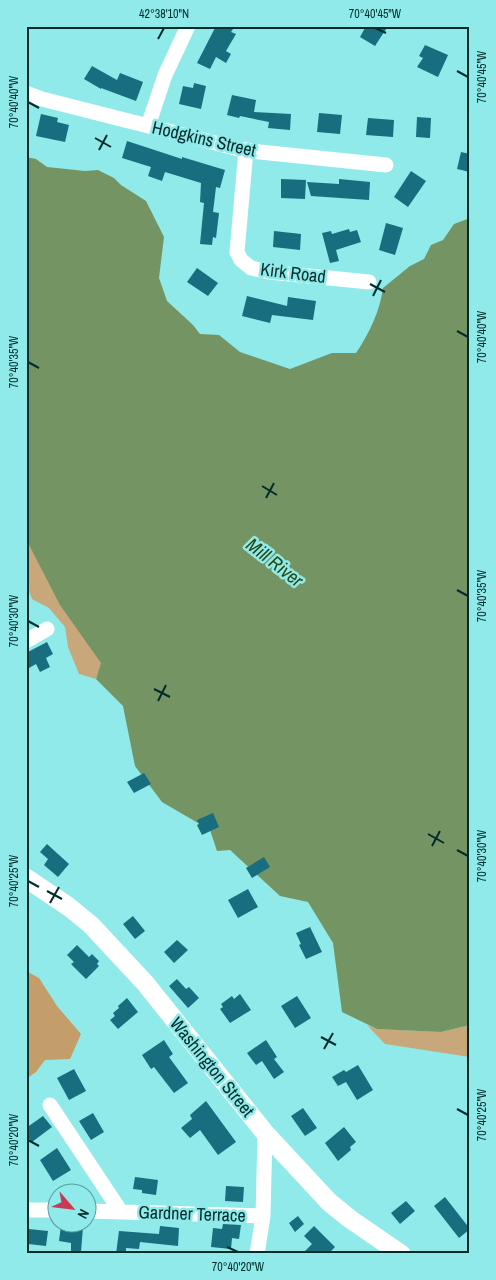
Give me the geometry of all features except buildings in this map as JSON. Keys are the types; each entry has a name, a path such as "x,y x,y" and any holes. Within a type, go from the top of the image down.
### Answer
{"main road":[{"name":"Washington Street","path":"26,878 69,907 91,925 145,983 265,1133 329,1202 350,1220 401,1254"}],"street":[{"path":"148,126 165,75 188,26"},
{"name":"Hodgkins Street","path":"26,93 246,150 386,165"},
{"name":"Kirk Road","path":"246,150 237,252 241,260 251,268 269,272 369,282"},
{"path":"26,641 47,629"},
{"name":"Gardner Terrace","path":"50,1105 121,1212"},
{"path":"257,1254 263,1216 266,1155 265,1133"},
{"path":"26,1210 48,1210"},
{"name":"Gardner Terrace","path":"98,1211 263,1216"}],"shaded area":[{"path":"26,519 102,661 96,679 79,674 68,647 65,627 49,608 32,599 26,582"},
{"path":"26,971 39,978 57,1006 81,1034 70,1059 45,1060 36,1072 26,1079"},
{"path":"367,1025 377,1029 441,1032 470,1025 470,1057 385,1044"}],"water":[{"name":"Mill River","path":"26,157 36,159 47,167 85,171 98,170 114,178 121,185 146,201 164,237 159,278 167,301 200,334 219,335 240,352 290,369 332,353 356,353 373,322 383,288 410,266 424,259 431,245 443,240 454,224 470,218 470,1025 441,1032 377,1029 342,1012 333,943 308,902 280,896 230,850 217,851 210,830 162,802 135,766 123,706 96,679 101,663 60,605 26,539"}]}
